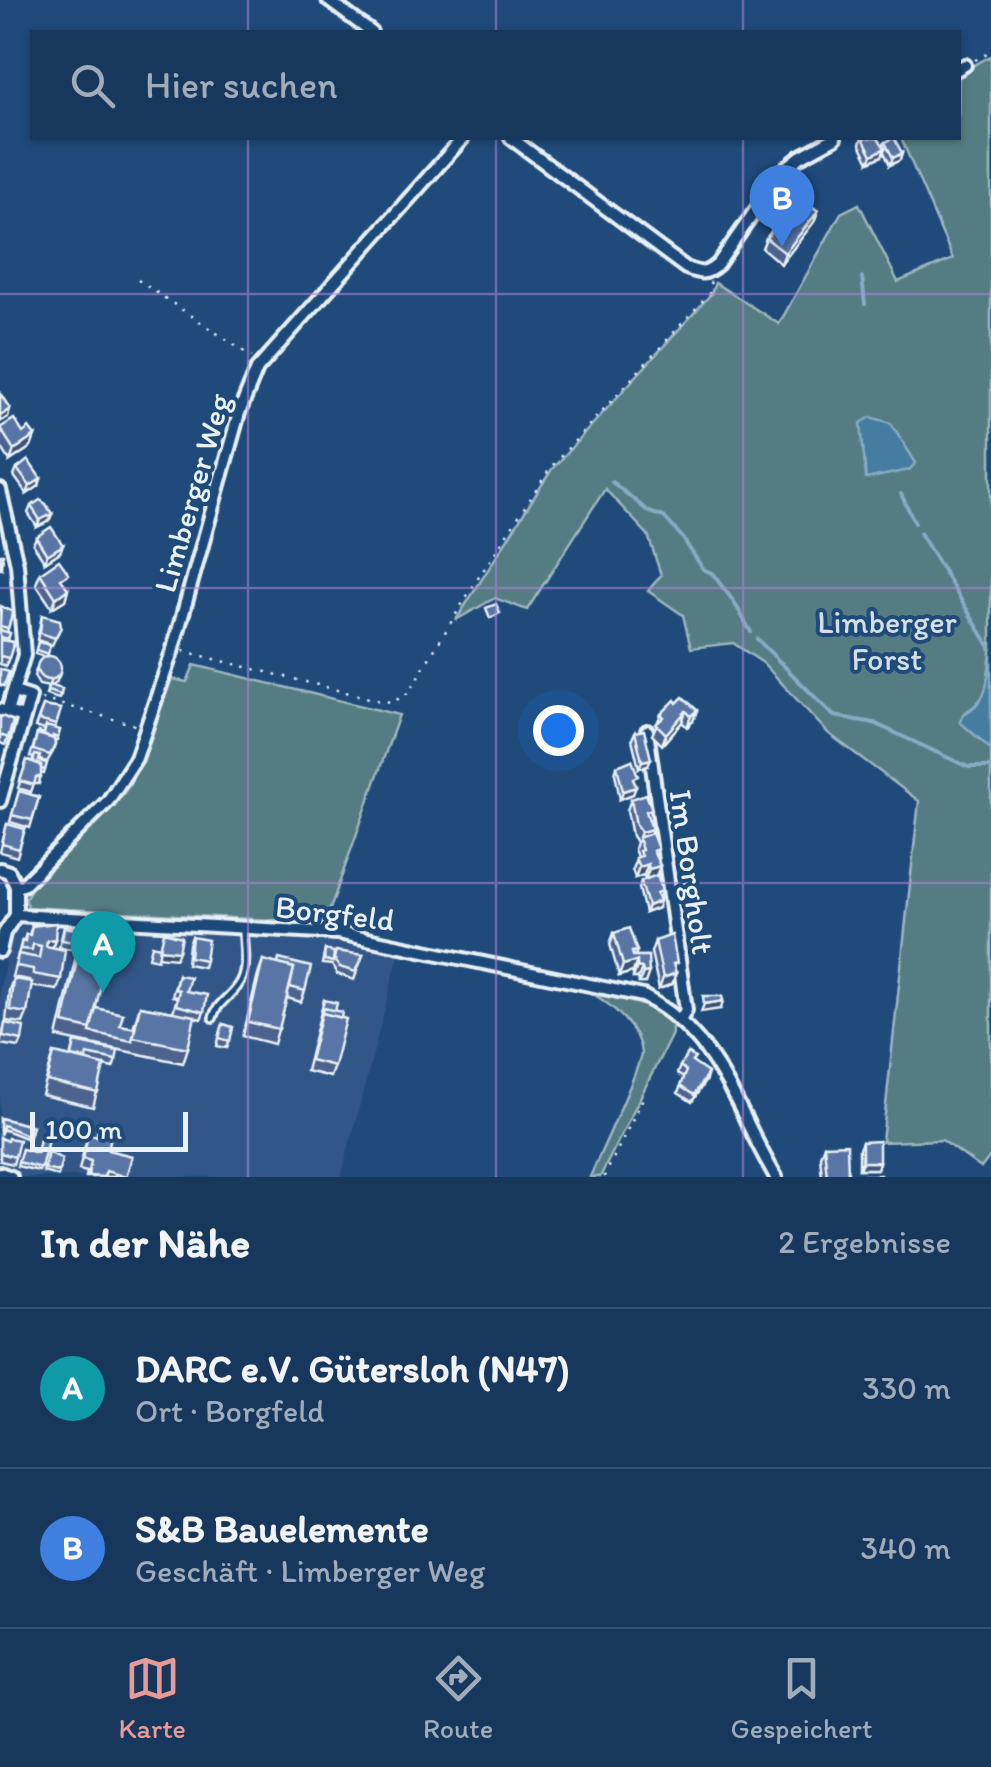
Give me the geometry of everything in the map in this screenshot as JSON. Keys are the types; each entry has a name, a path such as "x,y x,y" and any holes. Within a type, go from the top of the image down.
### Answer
{"street":[{"path":"328,0 368,30"},
{"name":"Limberger Weg","path":"16,886 23,885 108,801 136,758 173,649 238,413 262,363 460,140"},
{"path":"515,140 686,268 700,274 708,272 784,170 831,140"},
{"path":"0,490 24,656 4,711 24,716"},
{"path":"0,800 30,698 14,692"},
{"name":"Im Borgholt","path":"647,731 686,1010 681,1018"},
{"path":"0,869 9,872 16,886 16,915 4,933 0,951"},
{"name":"Borgfeld","path":"16,915 99,926 242,927 338,933 643,996 681,1018"},
{"path":"681,1018 702,1041 776,1177"},
{"path":"0,1172 11,1177"}],"lane":[{"path":"213,1018 214,1011 241,979 245,957 242,927"}],"path":[{"path":"962,67 991,52"},
{"path":"173,649 381,702 393,702 408,693 552,467 709,294 712,283 708,272"},
{"path":"138,280 262,363"},
{"path":"30,698 146,728"},
{"path":"604,1177 646,1094"}],"shaded area":[{"path":"871,417 891,423 916,463 909,470 866,479 861,423"},
{"path":"991,654 991,749 960,722 983,696"},
{"path":"24,925 163,928 336,941 399,954 341,1177 0,1177 0,987 12,933"}],"green space":[{"name":"Limberger Forst","path":"991,56 991,654 983,696 963,714 960,722 991,749 991,1155 981,1168 942,1140 882,1142 919,801 828,733 763,663 733,643 691,648 683,615 648,591 661,575 648,535 605,489 527,610 495,598 456,620 552,469 711,294 715,283 779,324 841,213 859,204 898,282 953,259 902,140 961,140 961,72"},
{"path":"194,665 399,715 325,923 28,907 25,899 31,889 130,785 172,679 187,682"},
{"path":"593,994 644,1006 672,1021 672,1034 600,1177 590,1177 641,1053 630,1027"}],"building":[{"path":"864,140 879,140 885,148 872,155"},
{"path":"895,140 902,153 893,158 885,142"},
{"path":"799,195 818,211 785,253 766,238"},
{"path":"0,393 10,409 0,416"},
{"path":"14,419 23,433 29,428 35,436 14,450 0,428"},
{"path":"28,460 41,479 30,486 17,469"},
{"path":"40,500 52,514 40,520 31,506"},
{"path":"51,527 63,545 47,555 36,537"},
{"path":"59,560 69,574 61,579 68,589 56,598 40,573"},
{"path":"496,604 500,613 490,618 486,608"},
{"path":"1,606 13,612 8,628 0,626"},
{"path":"42,615 60,620 55,638 40,633"},
{"path":"0,640 14,642 9,658 0,656"},
{"path":"38,642 50,645 48,654 36,650"},
{"path":"49,656 61,668 49,680 37,668"},
{"path":"0,669 9,672 4,686 0,685"},
{"path":"49,685 62,689 61,695 47,691"},
{"path":"683,697 697,710 691,716 686,711 666,734 656,724 675,700 677,703"},
{"path":"43,706 61,709 56,725 38,720"},
{"path":"2,716 13,721 8,738 0,735"},
{"path":"46,726 60,730 58,738 39,734 44,734"},
{"path":"644,730 651,759 642,761 635,732"},
{"path":"37,734 54,739 50,755 33,750"},
{"path":"35,755 47,763 45,770 33,762"},
{"path":"27,760 41,765 41,777 36,777 34,785 20,781"},
{"path":"632,760 638,776 633,778 636,787 623,791 617,766"},
{"path":"19,791 39,797 32,820 12,815"},
{"path":"646,794 652,809 646,811 652,829 641,832 631,799"},
{"path":"7,824 25,829 19,849 2,844"},
{"path":"652,833 658,849 653,851 660,866 639,867 635,858 641,856 642,850 638,838"},
{"path":"657,875 662,891 657,893 660,901 648,906 641,881"},
{"path":"694,880 697,899 687,900 684,882"},
{"path":"56,923 55,939 47,940 46,946 65,950 61,979 16,966 18,954 39,958 41,946 33,944 32,950 20,949 32,926"},
{"path":"64,927 76,929 73,942 62,940"},
{"path":"629,928 637,951 632,952 633,956 648,956 649,972 643,973 637,961 623,965 614,933"},
{"path":"84,929 112,935 91,1029 63,1023"},
{"path":"164,932 182,937 179,951 160,949"},
{"path":"672,935 676,973 663,978 655,941"},
{"path":"192,937 208,940 205,960 190,957"},
{"path":"152,945 160,947 158,959 149,957"},
{"path":"325,950 334,952 333,962 324,960"},
{"path":"336,951 363,955 356,972 339,967 334,958"},
{"path":"279,959 311,967 305,991 290,987 294,968 278,964"},
{"path":"263,960 294,968 279,1029 248,1022"},
{"path":"178,975 190,977 186,991 207,995 204,1012 176,1005"},
{"path":"13,979 32,982 27,1013 10,1010"},
{"path":"703,996 722,996 723,1001 704,1004"},
{"path":"324,1000 337,1003 335,1011 321,1011"},
{"path":"140,1006 195,1016 188,1048 133,1037"},
{"path":"96,1008 123,1014 120,1025 135,1028 132,1041 90,1032"},
{"path":"323,1008 342,1012 341,1018 322,1013 321,1017"},
{"path":"322,1013 346,1019 334,1066 310,1060"},
{"path":"5,1023 24,1027 22,1040 3,1036"},
{"path":"223,1024 233,1027 230,1041 219,1038"},
{"path":"75,1042 118,1051 116,1060 87,1054 86,1059 72,1056"},
{"path":"54,1053 104,1065 98,1093 47,1081"},
{"path":"688,1053 695,1058 692,1062 708,1073 694,1095 680,1086 686,1071 680,1066"},
{"path":"0,1118 32,1126 29,1136 3,1125 0,1131"},
{"path":"99,1128 112,1131 108,1150 132,1156 126,1177 106,1171 104,1177 88,1176 91,1161 83,1159 88,1134 97,1136"},
{"path":"41,1134 49,1136 41,1168 18,1162 22,1149 37,1153"},
{"path":"0,1138 19,1140 15,1157 0,1153"},
{"path":"879,1141 879,1162 862,1162 862,1142"},
{"path":"847,1144 848,1176 880,1177 827,1177 824,1145"},
{"path":"48,1152 62,1159 59,1172 44,1169"}],"waterway":[{"path":"862,277 865,304"},
{"path":"612,482 649,512 664,517 734,602 751,632"},
{"path":"901,494 915,523"},
{"path":"920,533 991,649"},
{"path":"757,639 834,716 874,723 968,767 991,767"}],"place":[{"name":"S&B Bauelemente","path":"782,247"},
{"name":"DARC e.V. Gütersloh (N47)","path":"103,993"}]}
